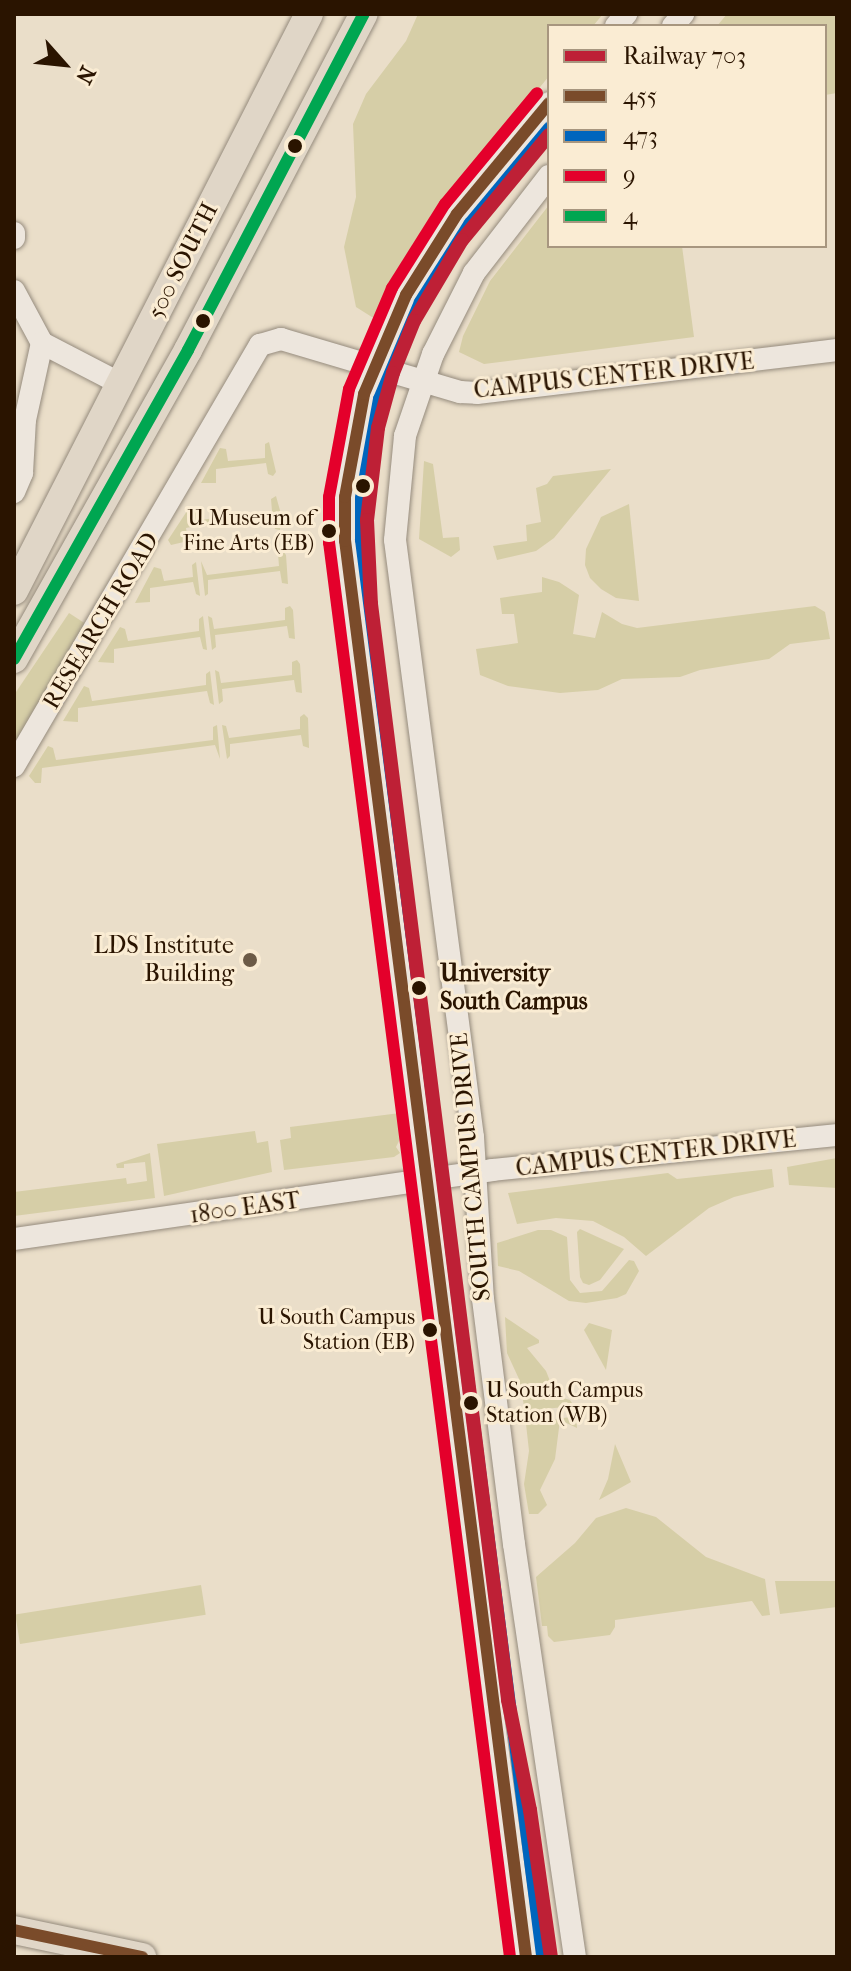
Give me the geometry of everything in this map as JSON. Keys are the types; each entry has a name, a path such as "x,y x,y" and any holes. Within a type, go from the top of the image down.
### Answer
{"main road":[{"name":"500 SOUTH","path":"14,591 309,14"},
{"name":"500 SOUTH","path":"14,659 244,247 364,14"},
{"path":"121,384 147,423"},
{"path":"14,1930 142,1957"}],"street":[{"name":"SOUTH CAMPUS DRIVE","path":"526,1957 345,541 351,454 426,259 457,214 547,105"},
{"name":"SOUTH CAMPUS DRIVE","path":"547,179 474,273 422,381 405,436 396,549 475,1173 483,1299 512,1529 575,1957"},
{"path":"14,291 42,343 121,384"},
{"name":"RESEARCH ROAD","path":"14,766 260,345 281,339 384,369"},
{"path":"14,492 22,473 25,420 42,343"},
{"name":"CAMPUS CENTER DRIVE","path":"384,369 477,393 837,350"},
{"name":"CAMPUS CENTER DRIVE","path":"475,1173 837,1135"},
{"name":"1800 EAST","path":"14,1239 475,1173"}],"shaded area":[{"path":"418,14 603,14 595,24 547,24 547,78 419,237 375,319 356,307 344,247 356,197 353,124 366,94 406,41"},
{"path":"727,14 837,14 837,93 827,95 827,24 719,24"},
{"path":"547,208 547,248 682,248 694,337 484,364 459,352 463,336 490,281"},
{"path":"269,442 276,472 273,476 268,474 266,463 216,469 216,483 201,483 220,448 226,449 228,461 265,458 265,444"},
{"path":"424,461 433,464 443,538 459,537 460,550 451,557 419,539"},
{"path":"611,469 554,538 536,551 497,560 493,546 527,541 526,525 541,522 536,488 547,484 553,476"},
{"path":"276,496 281,514 280,530 275,529 273,517 196,527 194,507 198,507 200,520 272,511 271,499"},
{"path":"629,504 639,601 616,598 601,589 590,578 585,565 586,549 601,517"},
{"path":"189,508 191,527 186,528 188,541 171,545 168,540"},
{"path":"283,551 288,584 282,583 280,571 208,580 208,594 205,596 201,561 207,575 279,566 278,554"},
{"path":"196,562 200,596 196,594 193,582 150,588 150,602 135,603 154,567 161,569 164,581 193,577 192,565"},
{"path":"542,577 559,582 579,595 573,634 595,638 602,612 622,624 637,628 815,606 825,612 830,639 790,644 769,659 700,670 680,677 622,679 598,690 560,693 508,686 480,675 476,649 518,643 514,614 502,614 500,598 542,592"},
{"path":"290,606 295,639 289,638 287,626 215,635 216,647 212,650 208,616 212,618 214,629 285,620 285,608"},
{"path":"69,613 89,626 14,749 14,695"},
{"path":"203,616 207,650 203,649 200,637 114,649 114,663 98,662 120,627 125,629 128,641 199,631 199,619"},
{"path":"297,660 302,693 296,692 294,680 222,689 223,701 219,704 215,670 219,672 221,683 292,675 292,662"},
{"path":"210,671 214,705 210,703 207,691 78,708 78,722 63,721 84,686 89,688 92,701 206,685 206,674"},
{"path":"304,714 308,718 309,748 303,746 301,735 230,744 227,759 222,725 226,726 229,738 300,729 300,717"},
{"path":"217,725 220,759 215,745 42,768 41,783 35,783 29,776 48,746 53,748 56,760 213,740 213,727"},
{"path":"400,1113 404,1139 400,1139 396,1147 400,1153 394,1157 284,1170 280,1140 291,1138 290,1127"},
{"path":"255,1131 257,1143 268,1141 272,1172 164,1196 157,1144"},
{"path":"150,1153 155,1198 14,1216 14,1192 126,1178 127,1184 147,1181 145,1162 124,1164 124,1168 117,1168 116,1164"},
{"path":"837,1158 837,1188 789,1185 787,1167"},
{"path":"772,1169 774,1187 734,1197 709,1208 646,1256 624,1237 593,1221 556,1218 517,1224 508,1193 668,1173 677,1179"},
{"path":"580,1229 624,1249 600,1280 589,1285 583,1283 580,1277 577,1232"},
{"path":"538,1230 551,1230 567,1237 570,1280 580,1293 602,1291 629,1260 634,1261 639,1271 626,1294 617,1298 586,1303 569,1301 519,1271 498,1266 497,1243"},
{"path":"505,1317 539,1340 539,1343 527,1348 546,1371 556,1396 570,1400 574,1406 525,1411 519,1379 507,1353"},
{"path":"589,1323 612,1330 606,1370 584,1330"},
{"path":"576,1416 577,1428 560,1420 555,1459 540,1490 547,1505 538,1514 529,1514 524,1484 529,1451 526,1424"},
{"path":"615,1444 631,1482 599,1500 608,1479"},
{"path":"626,1508 656,1517 706,1557 765,1579 770,1615 762,1616 752,1601 615,1620 610,1635 554,1642 548,1636 547,1626 542,1626 536,1577 575,1543 596,1518"},
{"path":"775,1581 837,1581 837,1607 780,1614"},
{"path":"201,1585 206,1615 20,1644 15,1614"}],"rail line":[{"name":"703","path":"547,137 462,240 414,321 393,373 378,428 367,520 371,604 508,1700 530,1810 551,1957"}],"transit line":[{"name":"4","path":"14,659 188,350 364,14"},
{"name":"9","path":"510,1957 329,543 329,497 349,389 392,288 445,204 537,93"},
{"name":"455","path":"526,1957 345,541 345,497 364,394 406,295 457,214 547,105"},
{"name":"473","path":"542,1955 361,540 361,498 379,399 420,302 470,223 547,130"},
{"name":"455","path":"14,1930 142,1957"}],"place":[{"name":"U Museum of Fine Arts (EB)","path":"329,531"},
{"name":"LDS Institute Building","path":"250,960"},
{"name":"University South Campus","path":"419,988"},
{"name":"U South Campus Station (EB)","path":"430,1330"},
{"name":"U South Campus Station (WB)","path":"471,1403"}]}
